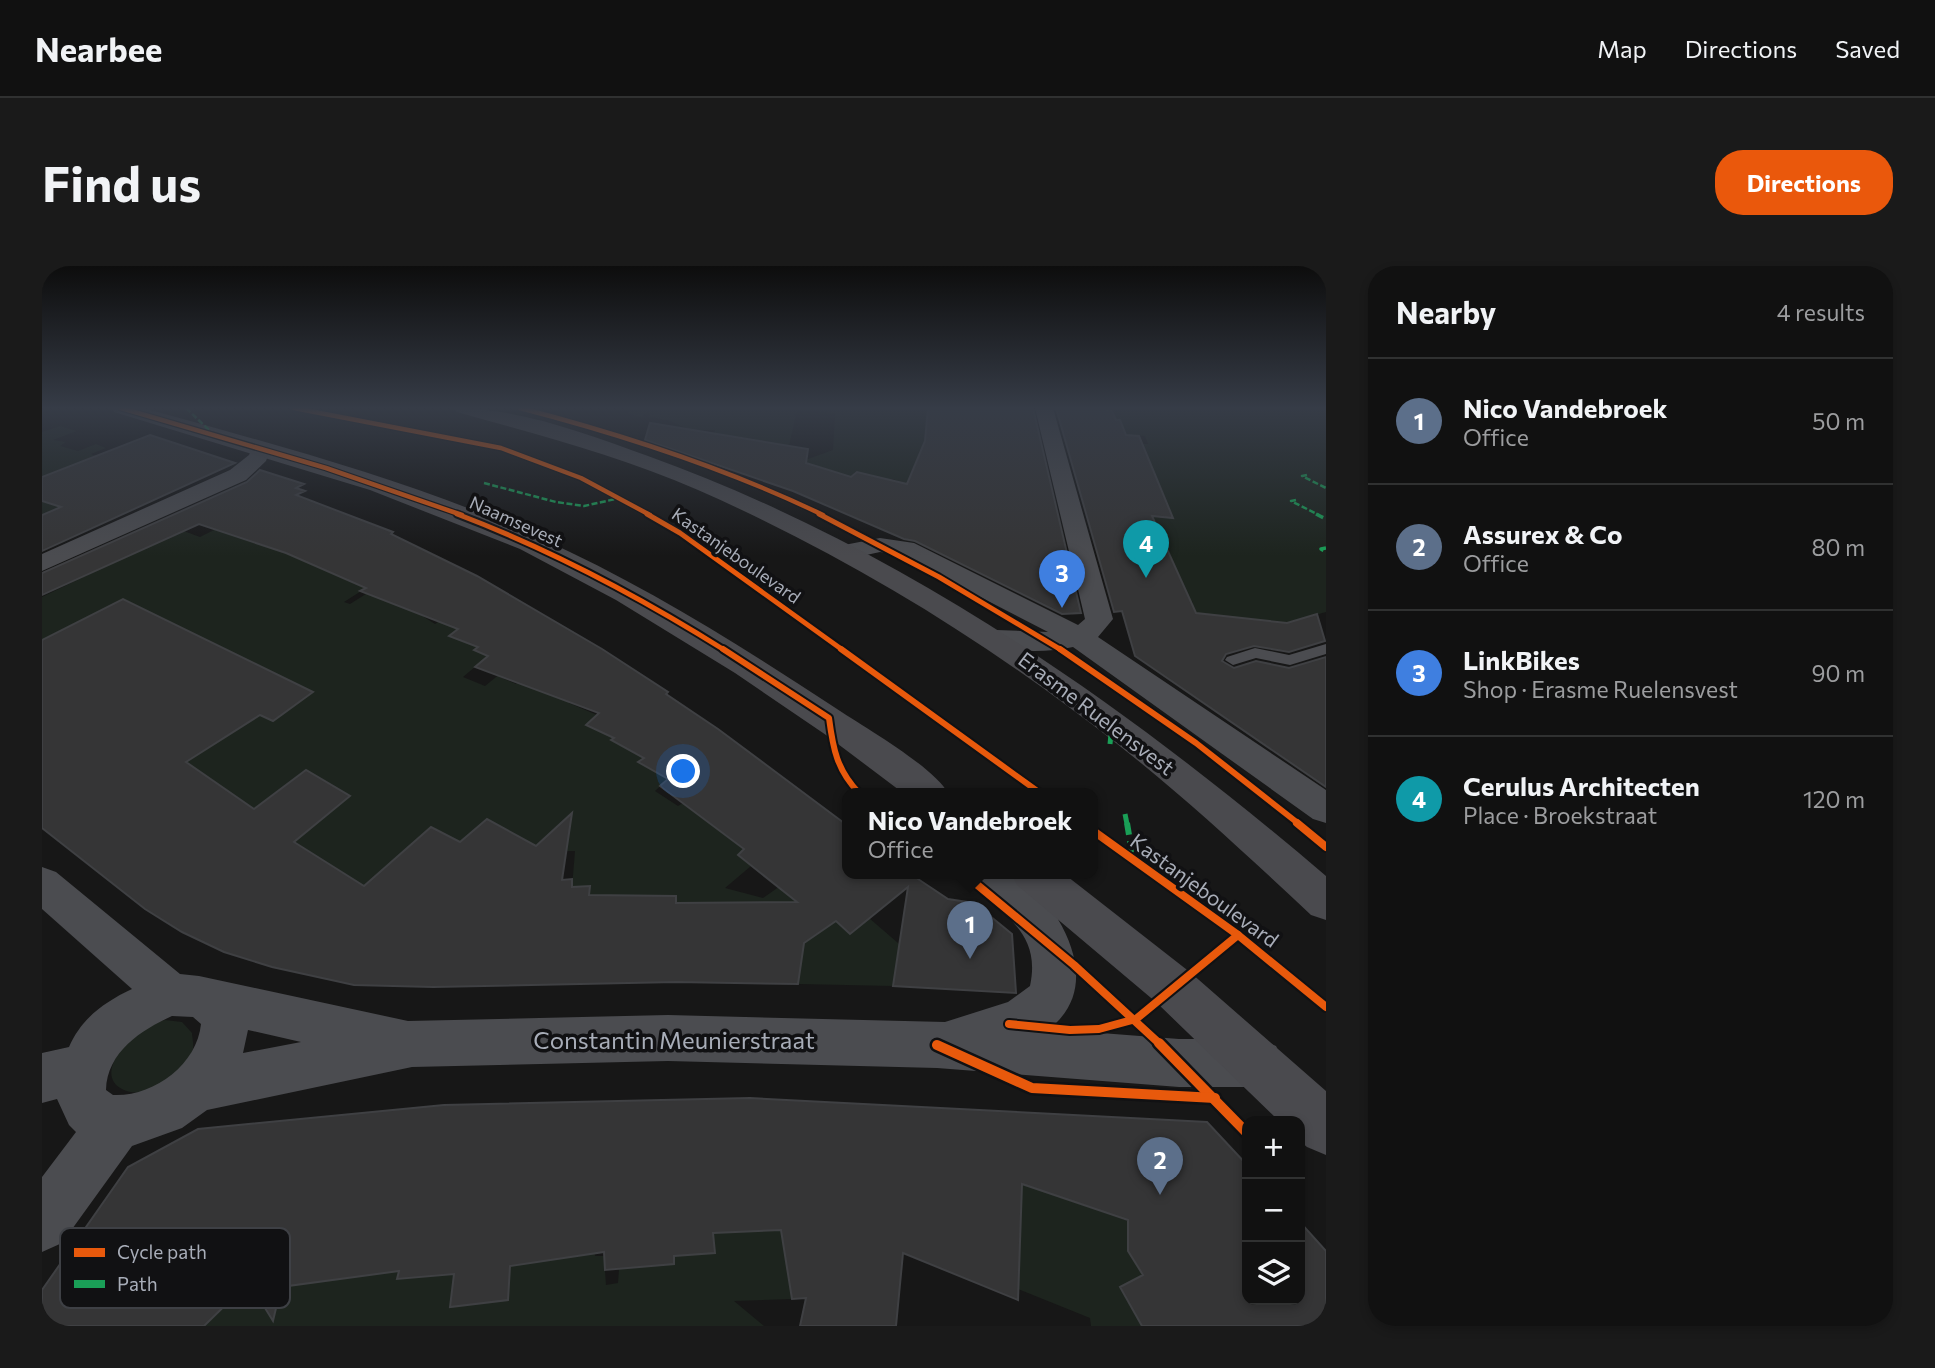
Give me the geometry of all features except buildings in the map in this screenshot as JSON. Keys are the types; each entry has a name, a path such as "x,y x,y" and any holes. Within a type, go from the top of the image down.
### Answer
{"main road":[{"name":"Naamsevest","path":"291,457 402,493 530,543 625,593 762,674 829,718 897,778 918,788"},
{"name":"Erasme Ruelensvest","path":"638,457 731,494 848,551 996,639 1224,811 1326,902"},
{"path":"1040,879 1145,963 1259,1063 1324,1125"}],"street":[{"path":"42,564 238,475 259,457"},
{"path":"996,639 1051,641 1077,636 1096,627 1099,619 1057,457"},
{"path":"848,551 880,545 905,548 1077,636 1161,684 1326,809"},
{"name":"Constantin Meunierstraat","path":"937,1045 1009,1024 1036,1012 1052,996 1055,977 1046,940 1026,905 998,879"},
{"path":"42,884 188,997"},
{"path":"42,1223 117,1122 102,1119 86,1108 80,1088 64,1073 87,1060 109,1030 142,1006 188,997"},
{"name":"Constantin Meunierstraat","path":"188,997 412,1044"},
{"name":"Constantin Meunierstraat","path":"117,1122 145,1118 176,1103 206,1076 220,1053 225,1033 223,1019 214,1005 188,997"},
{"name":"Constantin Meunierstraat","path":"194,1087 412,1044 668,1038 937,1045 1179,1063 1259,1063"}],"lane":[{"path":"1233,660 1255,653 1290,660 1326,649"}],"shaded area":[{"path":"42,457 92,457 85,460 59,506 61,507 42,524"},
{"path":"812,457 970,457 969,468 894,488 900,482 893,479 872,492 850,478 783,468"},
{"path":"1141,457 1326,457 1326,612 1287,623 1212,622 1173,603 1193,604 1192,601 1180,599 1170,554 1157,526 1149,525"},
{"path":"216,529 286,553 366,588 344,602 350,604 377,587 435,624 456,610 459,629 449,636 470,644 475,641 483,644 474,650 488,656 463,677 485,686 512,664 515,665 500,677 516,684 526,676 524,685 534,689 537,686 572,700 569,703 597,715 587,725 614,738 612,741 644,758 639,762 668,779 655,791 678,806 683,803 744,849 738,855 751,866 725,888 763,898 783,884 829,926 836,921 850,934 869,918 905,949 897,956 893,986 798,984 719,908 718,902 698,903 676,916 676,896 627,895 587,903 590,886 572,887 575,851 533,851 362,888 326,867 205,775 169,799 42,702 42,597 181,530 200,537","holes":["285,680 313,692 273,721 245,708"]},
{"path":"165,1020 182,1022 192,1033 193,1047 183,1067 165,1082 144,1091 124,1090 115,1084 112,1067 122,1048 147,1026"},
{"path":"1022,1184 1128,1221 1128,1251 1143,1275 1120,1287 1143,1326 1091,1326 1090,1318 1018,1289"},
{"path":"760,1228 781,1230 792,1299 734,1301 764,1326 204,1326 222,1308 266,1308 273,1319 276,1308 290,1308 291,1248 400,1268 454,1274 450,1307 508,1300 512,1238 594,1230 595,1256 604,1256 606,1285 618,1283 619,1269 674,1264 674,1256 714,1253 713,1233"}],"marked path":[{"path":"1307,475 1302,476 1326,488"},
{"path":"484,483 556,502 584,506 620,498"},
{"path":"1296,500 1291,501 1326,519"},
{"path":"1326,548 1321,549 1326,552"},
{"path":"1110,744 1112,725"},
{"path":"1125,814 1133,859"}],"cycle path":[{"path":"291,457 478,521 566,560 643,601 829,718 835,759 843,775 854,788"},
{"name":"Kastanjeboulevard","path":"526,457 612,493 680,533 1033,788"},
{"path":"683,457 761,487 864,536 1012,619 1151,710 1240,776 1326,847"},
{"name":"Kastanjeboulevard","path":"1098,834 1238,935 1326,1007"},
{"path":"970,879 1110,997 1242,1128"},
{"name":"Kastanjeboulevard","path":"1009,1024 1070,1030 1099,1029 1136,1019 1238,935"},
{"path":"937,1045 1032,1088 1215,1098"}],"place":[{"name":"Cerulus Architecten","path":"1146,578"},
{"name":"LinkBikes","path":"1062,608"},
{"name":"Nico Vandebroek","path":"970,959"},
{"name":"Assurex & Co","path":"1160,1195"}]}
